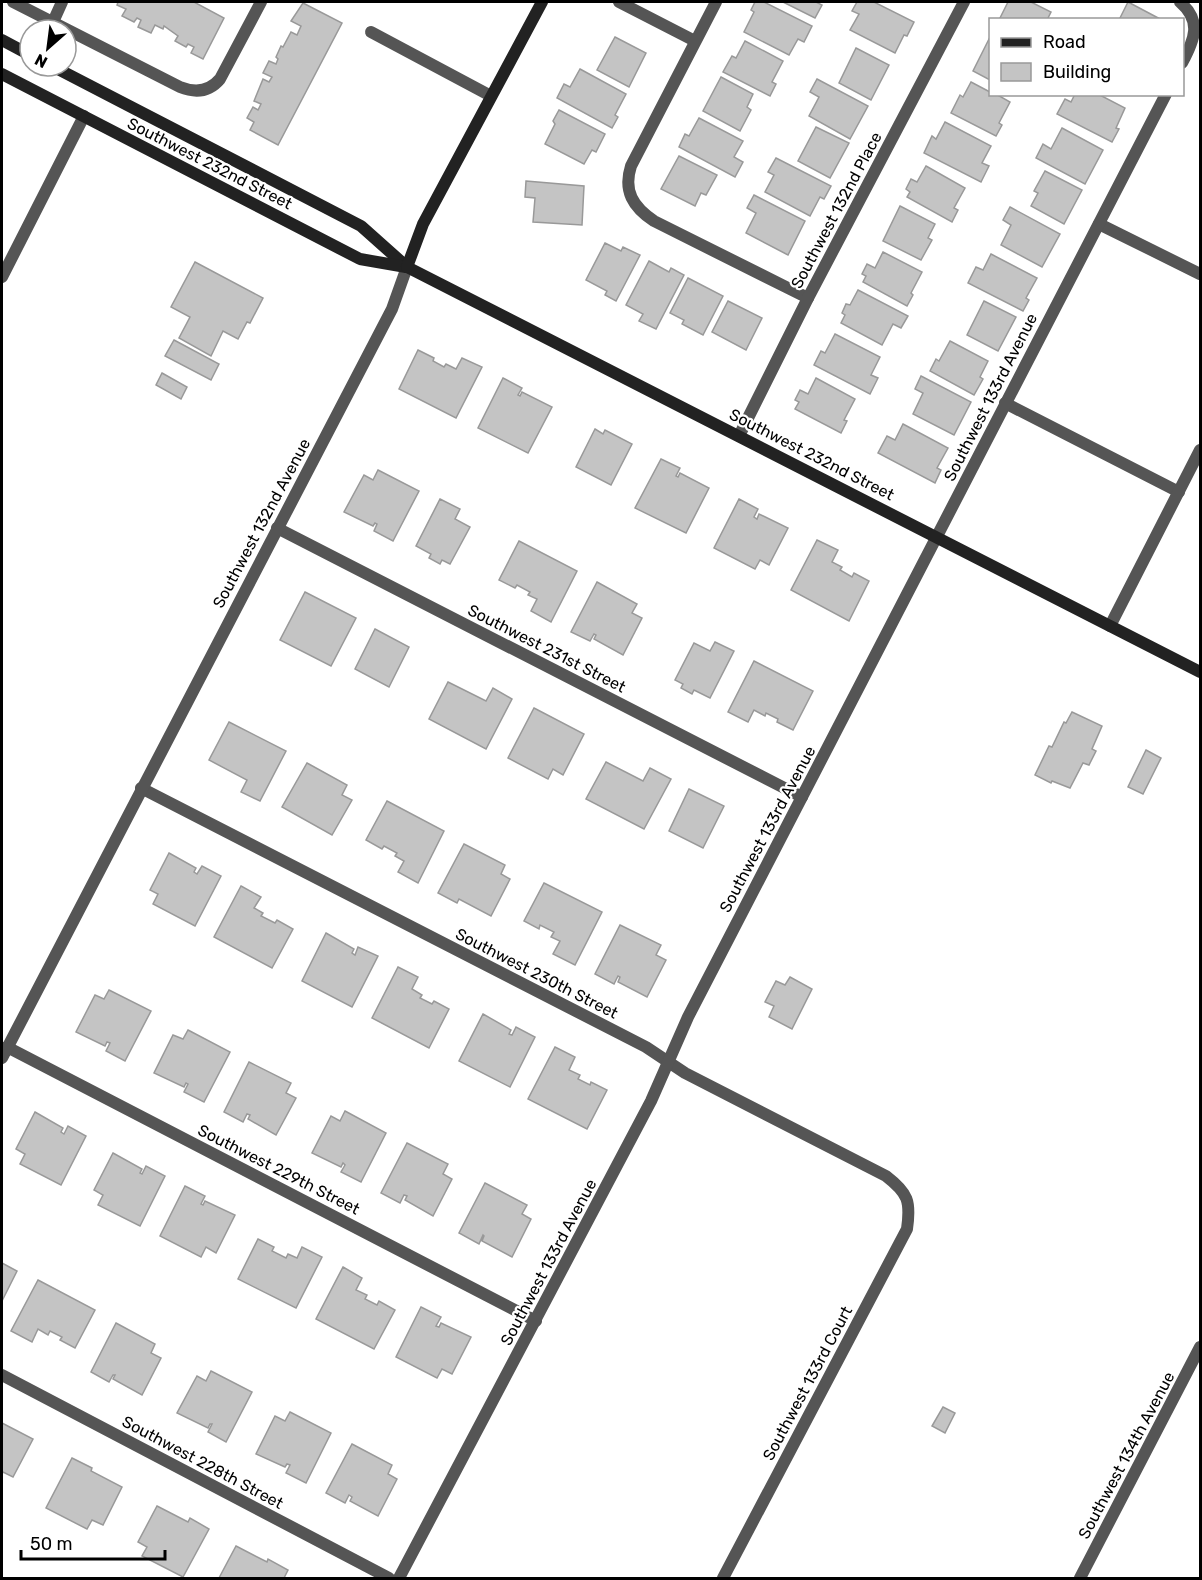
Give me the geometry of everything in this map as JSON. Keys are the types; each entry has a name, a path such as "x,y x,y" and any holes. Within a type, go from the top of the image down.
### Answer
{"street":[{"path":"13,2 44,18"},
{"path":"54,18 62,2"},
{"path":"78,35 180,87 193,91 204,90 220,79 261,2"},
{"name":"Southwest 132nd Avenue","path":"4,1052 392,309 423,224 542,2"},
{"path":"619,2 695,41"},
{"path":"716,2 631,166 629,192 638,209 654,220 808,298"},
{"name":"Southwest 132nd Place","path":"739,436 808,298 964,2"},
{"path":"1179,2 1194,15 1199,25 1184,59"},
{"path":"371,32 491,96"},
{"path":"2,40 18,49"},
{"name":"Southwest 232nd Street","path":"2,74 360,259 407,267"},
{"name":"Southwest 232nd Street","path":"75,78 361,226 407,267 1200,672"},
{"name":"Southwest 133rd Avenue","path":"399,1578 651,1101 668,1060 802,797 1165,96"},
{"path":"2,277 84,116"},
{"path":"1099,224 1200,274"},
{"path":"1005,403 1179,492"},
{"path":"1110,626 1200,450"},
{"name":"Southwest 231st Street","path":"277,528 802,797"},
{"name":"Southwest 230th Street","path":"141,788 668,1060 685,1073 886,1176 901,1188 908,1199"},
{"name":"Southwest 229th Street","path":"4,1052 536,1321"},
{"name":"Southwest 133rd Court","path":"723,1578 907,1229 908,1199"},
{"name":"Southwest 134th Avenue","path":"1080,1578 1200,1347"},
{"name":"Southwest 228th Street","path":"2,1375 389,1578"}],"building":[{"path":"118,2 194,2 224,18 203,59 191,53 194,47 188,44 186,47 175,41 178,36 164,26 163,29 155,25 151,33 138,27 141,20 137,18 134,22 122,16 126,9 117,5"},
{"path":"755,2 764,2 812,26 804,42 798,39 789,55 744,32 754,12 751,10"},
{"path":"783,2 816,2 822,5 815,18"},
{"path":"857,2 874,2 914,22 895,53 850,30 859,14 852,11"},
{"path":"1008,2 1031,2 1051,12 1048,18 1000,18"},
{"path":"1128,2 1158,18 1120,18"},
{"path":"303,3 342,23 278,145 250,130 254,122 247,118 253,107 258,110 261,104 254,101 263,79 269,82 272,77 263,73 269,61 276,64 278,59 276,57 281,46 283,47 291,32 297,35 301,26 291,21"},
{"path":"615,37 646,53 629,87 597,70"},
{"path":"989,39 989,79 973,71"},
{"path":"745,41 783,61 772,82 776,84 770,96 723,72 732,56 736,58"},
{"path":"856,48 889,65 871,100 839,83"},
{"path":"580,69 626,94 615,115 618,117 612,128 557,98 564,84 570,87"},
{"path":"721,77 753,94 747,107 751,110 740,131 703,111"},
{"path":"817,79 868,106 850,139 809,116 819,97 810,92"},
{"path":"971,82 989,91 989,96 1000,96 1010,102 999,123 1002,125 996,136 951,113 960,95 963,97"},
{"path":"1074,96 1102,96 1125,108 1116,128 1119,129 1112,142 1057,114 1065,99 1071,102"},
{"path":"559,110 605,134 596,152 592,150 584,164 545,144"},
{"path":"699,118 743,141 734,157 743,162 735,177 679,147 685,134 689,136"},
{"path":"945,122 991,146 982,163 989,166 981,182 924,153 932,136 936,139"},
{"path":"816,127 849,143 830,178 798,161"},
{"path":"1062,128 1103,150 1085,184 1036,158 1043,144 1051,149"},
{"path":"679,156 717,175 706,195 701,193 695,206 661,189"},
{"path":"776,158 831,186 824,199 820,197 810,216 765,192 774,175 768,172"},
{"path":"926,166 965,188 954,208 958,210 952,222 907,197 910,192 906,189 911,179 917,182"},
{"path":"1045,171 1082,190 1064,224 1031,206 1038,193 1034,191"},
{"path":"526,181 584,186 582,225 533,222 535,198 525,197"},
{"path":"754,195 805,221 788,255 746,233 756,213 747,208"},
{"path":"900,206 935,224 928,238 932,240 921,260 883,241"},
{"path":"1010,207 1060,234 1042,267 1001,245 1011,225 1003,220"},
{"path":"605,243 621,251 623,247 640,255 616,301 605,295 607,291 586,280"},
{"path":"883,252 922,272 907,306 863,282 866,276 862,274 867,264 875,268"},
{"path":"991,254 1037,278 1026,298 1029,300 1023,311 968,283 976,267 983,270"},
{"path":"649,261 669,272 671,268 684,275 656,329 639,321 643,314 626,305"},
{"path":"195,262 263,298 250,323 247,322 238,339 223,331 211,356 179,338 190,317 171,307"},
{"path":"688,278 723,296 703,335 682,324 684,320 670,313"},
{"path":"858,290 908,316 901,328 893,324 882,345 841,323 845,315 842,313 846,304 850,305"},
{"path":"728,301 762,318 746,350 712,332"},
{"path":"984,301 1016,317 998,351 967,335"},
{"path":"835,334 880,357 871,375 878,378 870,394 814,365 821,351 825,353"},
{"path":"174,340 219,364 211,380 165,356"},
{"path":"950,341 988,361 980,377 983,379 974,395 930,371 936,359 939,361"},
{"path":"418,350 434,358 433,361 444,367 446,364 456,369 462,358 482,367 456,418 399,389"},
{"path":"162,373 187,387 181,399 156,385"},
{"path":"921,376 971,402 954,435 913,414 923,393 915,389"},
{"path":"503,378 522,388 518,395 520,396 522,392 552,407 528,453 478,428"},
{"path":"816,378 855,399 844,420 847,421 841,433 795,409 799,402 795,400 800,390 808,394"},
{"path":"903,424 948,448 937,468 941,470 935,483 878,453 887,436 895,440"},
{"path":"595,429 603,434 605,430 632,444 611,485 576,467"},
{"path":"661,459 680,468 676,476 678,477 680,473 709,488 686,533 635,508"},
{"path":"378,470 419,491 393,541 374,531 377,524 373,526 344,512 364,475 373,480"},
{"path":"440,499 460,509 455,519 470,527 450,564 442,560 440,564 429,558 431,554 416,546"},
{"path":"739,499 758,509 754,517 757,519 759,514 788,528 769,565 760,560 755,569 714,548"},
{"path":"817,540 838,550 832,562 842,567 840,570 852,577 854,573 869,581 849,621 791,590"},
{"path":"519,541 577,571 551,622 531,611 537,599 528,595 530,592 517,585 515,588 499,580"},
{"path":"597,582 637,604 632,613 642,618 623,655 594,639 596,635 594,634 590,641 571,632"},
{"path":"305,592 356,618 331,666 280,640"},
{"path":"375,629 409,647 389,687 355,669"},
{"path":"715,642 734,651 710,698 694,690 692,694 681,688 683,684 675,680 694,643 710,651"},
{"path":"754,661 813,691 793,730 766,713 765,716 754,710 748,722 728,712"},
{"path":"448,682 486,701 493,688 512,699 486,749 429,719"},
{"path":"534,708 584,734 563,775 553,769 548,779 508,758"},
{"path":"1072,712 1102,726 1092,749 1096,751 1089,765 1083,763 1070,788 1052,781 1051,783 1035,775 1049,746 1052,747 1064,722 1066,723"},
{"path":"229,722 286,751 260,801 241,792 247,780 209,760"},
{"path":"1146,750 1161,758 1143,794 1128,787"},
{"path":"606,762 643,781 650,768 671,779 644,829 586,799"},
{"path":"307,763 347,785 342,795 352,800 332,835 282,807"},
{"path":"689,789 724,806 703,848 669,831"},
{"path":"387,801 444,831 418,883 398,872 404,861 395,856 397,853 384,846 382,849 366,840"},
{"path":"464,844 505,865 501,874 510,879 491,916 459,899 457,903 438,893"},
{"path":"169,853 196,868 194,872 197,874 202,866 221,876 195,926 153,904 158,894 150,890"},
{"path":"544,883 602,912 575,965 553,954 560,941 551,937 554,932 540,925 539,929 524,921"},
{"path":"241,886 261,897 254,908 263,913 261,916 275,923 277,920 293,929 272,968 214,937"},
{"path":"620,925 661,945 656,955 666,960 647,997 618,982 620,977 618,976 614,984 595,974"},
{"path":"326,933 354,949 352,953 355,955 358,947 378,956 352,1007 302,981"},
{"path":"398,967 418,977 412,989 422,995 420,998 432,1004 434,1001 449,1009 429,1048 372,1018"},
{"path":"790,977 812,989 792,1029 769,1017 774,1006 765,1002 776,981 785,985"},
{"path":"109,990 151,1011 125,1061 106,1051 110,1043 107,1042 105,1046 76,1032 95,995 104,999"},
{"path":"483,1014 511,1030 509,1034 512,1035 516,1027 535,1037 510,1087 459,1061"},
{"path":"188,1030 230,1052 204,1102 184,1092 188,1084 186,1083 184,1087 154,1073 173,1035 183,1039"},
{"path":"555,1047 575,1057 569,1070 580,1075 578,1079 590,1085 591,1082 607,1090 587,1129 528,1099"},
{"path":"249,1062 291,1083 286,1093 296,1098 276,1135 248,1119 250,1115 247,1114 243,1122 224,1112"},
{"path":"345,1111 386,1133 361,1182 341,1172 345,1165 343,1163 341,1167 312,1153 331,1116 340,1121"},
{"path":"35,1112 63,1128 61,1132 64,1134 68,1126 86,1136 61,1185 20,1164 25,1154 16,1149"},
{"path":"407,1143 448,1164 443,1174 452,1179 433,1216 405,1200 407,1196 404,1195 400,1203 381,1193"},
{"path":"113,1153 142,1169 140,1173 142,1174 146,1166 165,1176 140,1226 98,1205 103,1195 94,1190"},
{"path":"485,1183 527,1205 522,1214 531,1219 512,1257 482,1241 483,1235 479,1244 459,1233"},
{"path":"185,1186 205,1196 201,1204 203,1205 205,1201 235,1215 216,1253 206,1247 201,1257 160,1236"},
{"path":"258,1239 274,1247 272,1251 286,1258 288,1254 297,1258 302,1247 322,1257 296,1308 238,1279"},
{"path":"2,1263 17,1271 2,1301"},
{"path":"343,1267 362,1278 356,1290 367,1295 365,1299 377,1305 379,1301 395,1310 374,1349 316,1319"},
{"path":"38,1280 95,1310 75,1348 60,1340 62,1337 50,1331 48,1335 38,1329 32,1342 11,1331"},
{"path":"421,1307 441,1317 436,1326 439,1327 441,1323 471,1337 452,1374 442,1369 437,1378 396,1357"},
{"path":"116,1323 155,1344 151,1353 161,1358 142,1395 113,1379 115,1375 109,1382 91,1372"},
{"path":"211,1371 252,1392 226,1442 208,1432 212,1424 208,1428 177,1413 197,1376 206,1381"},
{"path":"943,1407 955,1413 945,1433 932,1426"},
{"path":"290,1412 331,1433 306,1483 286,1473 290,1465 287,1464 285,1467 256,1454 275,1416 285,1421"},
{"path":"2,1423 33,1439 13,1477 3,1472 2,1474"},
{"path":"352,1444 392,1465 388,1474 397,1479 378,1516 350,1501 352,1497 349,1495 345,1503 326,1493"},
{"path":"72,1458 122,1487 103,1525 92,1520 87,1529 46,1508"},
{"path":"157,1506 188,1522 190,1518 209,1529 183,1577 142,1556 147,1547 138,1542"},
{"path":"236,1546 288,1570 284,1578 219,1578"}]}
